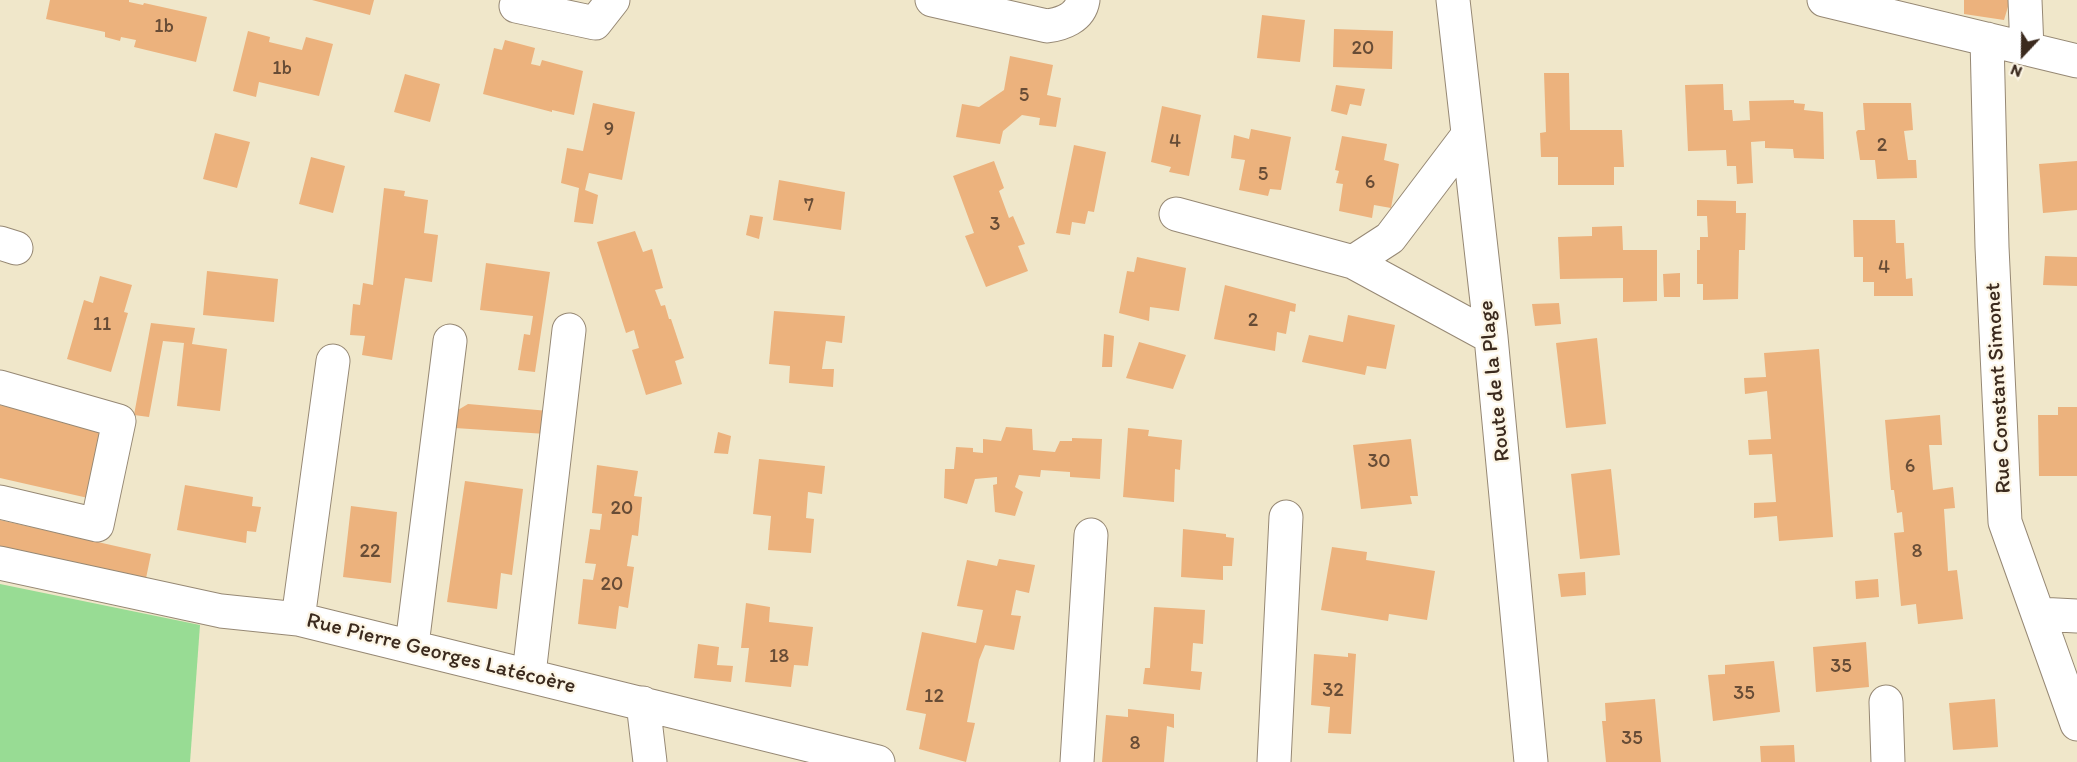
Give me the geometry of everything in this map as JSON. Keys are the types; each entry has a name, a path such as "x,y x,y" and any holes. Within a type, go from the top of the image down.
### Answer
{"street":[{"path":"516,6 595,23 614,0"},
{"path":"932,0 1047,26 1065,24 1082,7 1083,0"},
{"name":"Route de la Plage","path":"1453,0 1491,338 1531,762"},
{"path":"1824,0 1946,15 1987,39 2077,61"},
{"path":"2025,0 2027,49"},
{"name":"Rue Constant Simonet","path":"1987,39 1992,247 2005,522 2077,724"},
{"path":"1353,262 1390,238 1468,135"},
{"path":"1176,214 1353,262 1491,338"},
{"path":"529,674 569,330"},
{"path":"412,645 450,341"},
{"path":"298,619 333,361"},
{"path":"0,387 119,421 97,525 0,502"},
{"path":"1274,762 1286,517"},
{"path":"1077,762 1091,536"},
{"name":"Rue Pierre Georges Latécoère","path":"0,563 221,611 298,619 412,645 878,762"},
{"path":"2038,614 2077,616"},
{"path":"1886,702 1888,762"},
{"path":"643,703 650,762"}],"green space":[{"path":"0,584 200,625 190,762 0,762"}],"building":[{"path":"50,0 129,0 129,2 143,5 144,3 207,17 196,62 134,47 136,40 121,37 120,41 105,37 105,32 46,19"},
{"path":"312,0 374,0 370,15"},
{"path":"1964,0 2010,0 2004,20 1964,14"},
{"path":"1262,15 1305,20 1300,62 1257,58"},
{"path":"1334,29 1393,31 1392,69 1333,67"},
{"path":"248,31 270,37 269,42 302,50 306,37 333,44 319,96 259,82 256,97 233,91"},
{"path":"505,40 535,48 531,64 540,66 542,60 583,71 574,115 552,110 552,112 483,94 494,48 502,50"},
{"path":"1010,56 1053,65 1047,95 1061,98 1056,127 1039,125 1040,118 1022,115 1003,131 1000,144 956,137 962,104 979,107 1004,90"},
{"path":"1544,73 1569,73 1570,130 1622,130 1624,167 1614,167 1614,185 1558,185 1558,157 1541,157 1540,133 1546,132"},
{"path":"405,74 440,84 430,122 394,112"},
{"path":"1723,84 1724,110 1732,110 1733,121 1750,120 1749,101 1794,100 1794,103 1805,104 1804,110 1823,112 1824,159 1794,158 1793,149 1765,148 1765,141 1751,142 1753,183 1737,184 1736,166 1727,166 1726,150 1688,151 1685,85"},
{"path":"1336,85 1365,89 1361,106 1350,104 1347,115 1331,111"},
{"path":"593,103 635,112 622,180 589,173 585,190 598,195 593,224 574,222 579,188 561,183 567,148 583,151"},
{"path":"1863,103 1911,103 1913,130 1904,131 1908,160 1916,160 1917,178 1877,179 1875,160 1860,160 1856,132 1865,130"},
{"path":"1162,106 1201,115 1189,176 1169,172 1171,167 1151,162"},
{"path":"1251,129 1291,137 1281,190 1270,189 1268,196 1239,190 1245,160 1231,158 1234,135 1249,139"},
{"path":"215,133 250,142 237,188 203,179"},
{"path":"1342,136 1387,144 1384,160 1399,164 1391,208 1374,205 1372,218 1339,211 1343,184 1336,183 1339,171 1335,170"},
{"path":"1074,145 1106,152 1094,212 1088,211 1085,224 1072,222 1070,235 1056,233"},
{"path":"311,157 345,166 333,213 299,204"},
{"path":"994,161 1004,188 999,191 1009,218 1013,216 1025,244 1018,246 1028,271 986,287 965,236 974,233 953,176"},
{"path":"2077,161 2077,210 2043,213 2039,164"},
{"path":"779,180 845,192 841,230 773,220"},
{"path":"384,188 405,191 404,196 428,200 424,233 438,235 432,282 405,278 392,360 362,355 365,336 350,335 353,304 360,305 363,283 373,285"},
{"path":"1697,200 1736,201 1736,213 1746,213 1745,250 1739,250 1738,299 1703,300 1703,284 1697,284 1697,250 1700,250 1700,237 1708,237 1707,216 1697,216"},
{"path":"750,215 763,217 759,239 746,235"},
{"path":"1853,220 1895,220 1896,243 1904,243 1906,279 1912,278 1913,296 1874,296 1874,282 1863,282 1863,257 1854,257"},
{"path":"1622,226 1623,250 1657,250 1657,301 1623,302 1623,278 1560,279 1558,237 1592,236 1592,227"},
{"path":"635,231 643,252 652,249 663,288 655,290 661,306 665,305 669,319 671,319 684,358 675,361 682,384 646,395 632,350 639,348 634,330 626,333 597,242"},
{"path":"2045,256 2077,257 2077,286 2043,285"},
{"path":"1137,257 1186,268 1179,311 1150,307 1149,321 1119,313 1127,271 1134,272"},
{"path":"486,263 550,272 535,372 518,370 524,334 530,335 533,316 480,310"},
{"path":"207,271 278,279 274,322 203,315"},
{"path":"1680,273 1680,297 1664,297 1663,274"},
{"path":"100,276 132,285 124,312 128,313 111,372 67,359 84,300 93,303"},
{"path":"1225,285 1296,304 1295,312 1290,311 1286,334 1277,332 1275,351 1214,339"},
{"path":"1559,303 1561,324 1535,326 1532,304"},
{"path":"774,311 845,316 842,343 826,341 822,369 834,369 833,387 789,383 790,366 769,364"},
{"path":"1348,315 1395,325 1386,369 1367,366 1365,375 1302,362 1309,335 1343,342"},
{"path":"151,323 195,328 192,344 227,349 220,411 177,406 184,343 163,341 149,417 134,415"},
{"path":"1104,334 1114,336 1112,367 1102,367"},
{"path":"1597,338 1606,424 1566,428 1556,343"},
{"path":"1139,342 1186,355 1173,389 1126,378"},
{"path":"1819,349 1833,537 1779,541 1777,516 1754,518 1754,503 1776,502 1772,454 1749,455 1748,440 1771,439 1767,391 1745,394 1744,378 1766,377 1764,353"},
{"path":"468,404 549,411 546,434 455,428 458,410"},
{"path":"0,405 104,429 88,498 0,478"},
{"path":"2058,407 2077,407 2077,476 2039,476 2038,415 2058,415"},
{"path":"1940,415 1942,445 1929,445 1933,490 1953,487 1955,508 1944,509 1948,571 1957,570 1963,619 1918,624 1916,604 1901,606 1894,533 1904,532 1902,512 1897,513 1894,490 1891,490 1885,420"},
{"path":"1006,427 1032,429 1033,450 1055,452 1060,441 1072,441 1072,438 1102,439 1100,479 1070,477 1070,472 1041,470 1040,477 1019,475 1015,487 1023,492 1015,516 995,512 993,485 997,484 997,477 975,479 967,504 944,498 945,469 954,469 956,447 973,448 973,452 983,453 983,439 1001,441"},
{"path":"1128,428 1149,430 1148,436 1182,440 1180,470 1175,469 1174,502 1123,497"},
{"path":"718,432 731,436 728,454 714,453"},
{"path":"1411,439 1418,496 1410,496 1412,504 1361,509 1353,445"},
{"path":"759,459 825,466 822,494 808,492 806,518 814,519 811,553 768,550 771,516 753,514"},
{"path":"597,465 638,471 634,496 642,497 638,536 632,535 627,566 634,567 628,608 619,606 616,629 578,624 583,579 593,580 596,564 585,563 590,529 600,530 602,514 592,513"},
{"path":"1611,469 1620,555 1580,559 1571,474"},
{"path":"465,481 523,489 512,575 501,573 497,609 447,602"},
{"path":"185,485 253,497 252,506 261,507 256,532 247,531 246,543 177,530"},
{"path":"351,506 397,512 391,583 343,577"},
{"path":"0,520 151,554 144,588 0,555"},
{"path":"1183,529 1226,534 1226,537 1234,538 1232,566 1223,566 1223,580 1181,577"},
{"path":"1332,547 1367,552 1366,560 1435,571 1427,620 1389,614 1388,621 1321,610"},
{"path":"999,559 1035,565 1029,593 1016,590 1011,615 1021,616 1014,650 985,645 979,660 967,722 975,723 966,762 919,749 926,714 906,710 922,632 976,643 983,610 957,606 967,560 997,566"},
{"path":"1585,572 1586,595 1561,597 1558,574"},
{"path":"1878,579 1879,597 1856,599 1855,581"},
{"path":"746,603 770,607 769,622 813,627 808,666 794,665 791,687 745,682 749,648 741,648"},
{"path":"1154,607 1205,610 1203,644 1193,643 1191,671 1202,672 1200,690 1143,684 1145,668 1150,668"},
{"path":"1866,642 1869,687 1816,692 1813,647"},
{"path":"698,644 719,647 717,665 733,666 731,682 694,678"},
{"path":"1348,653 1356,654 1351,734 1328,733 1330,707 1311,705 1314,654 1348,657"},
{"path":"1774,661 1780,712 1713,721 1708,675 1725,674 1725,665"},
{"path":"1655,699 1661,762 1606,762 1602,721 1606,721 1605,703"},
{"path":"1995,699 1998,747 1953,750 1949,703"},
{"path":"1128,709 1174,714 1174,728 1167,726 1164,762 1102,762 1106,715 1128,717"},
{"path":"1794,745 1795,762 1761,762 1760,746"}]}
